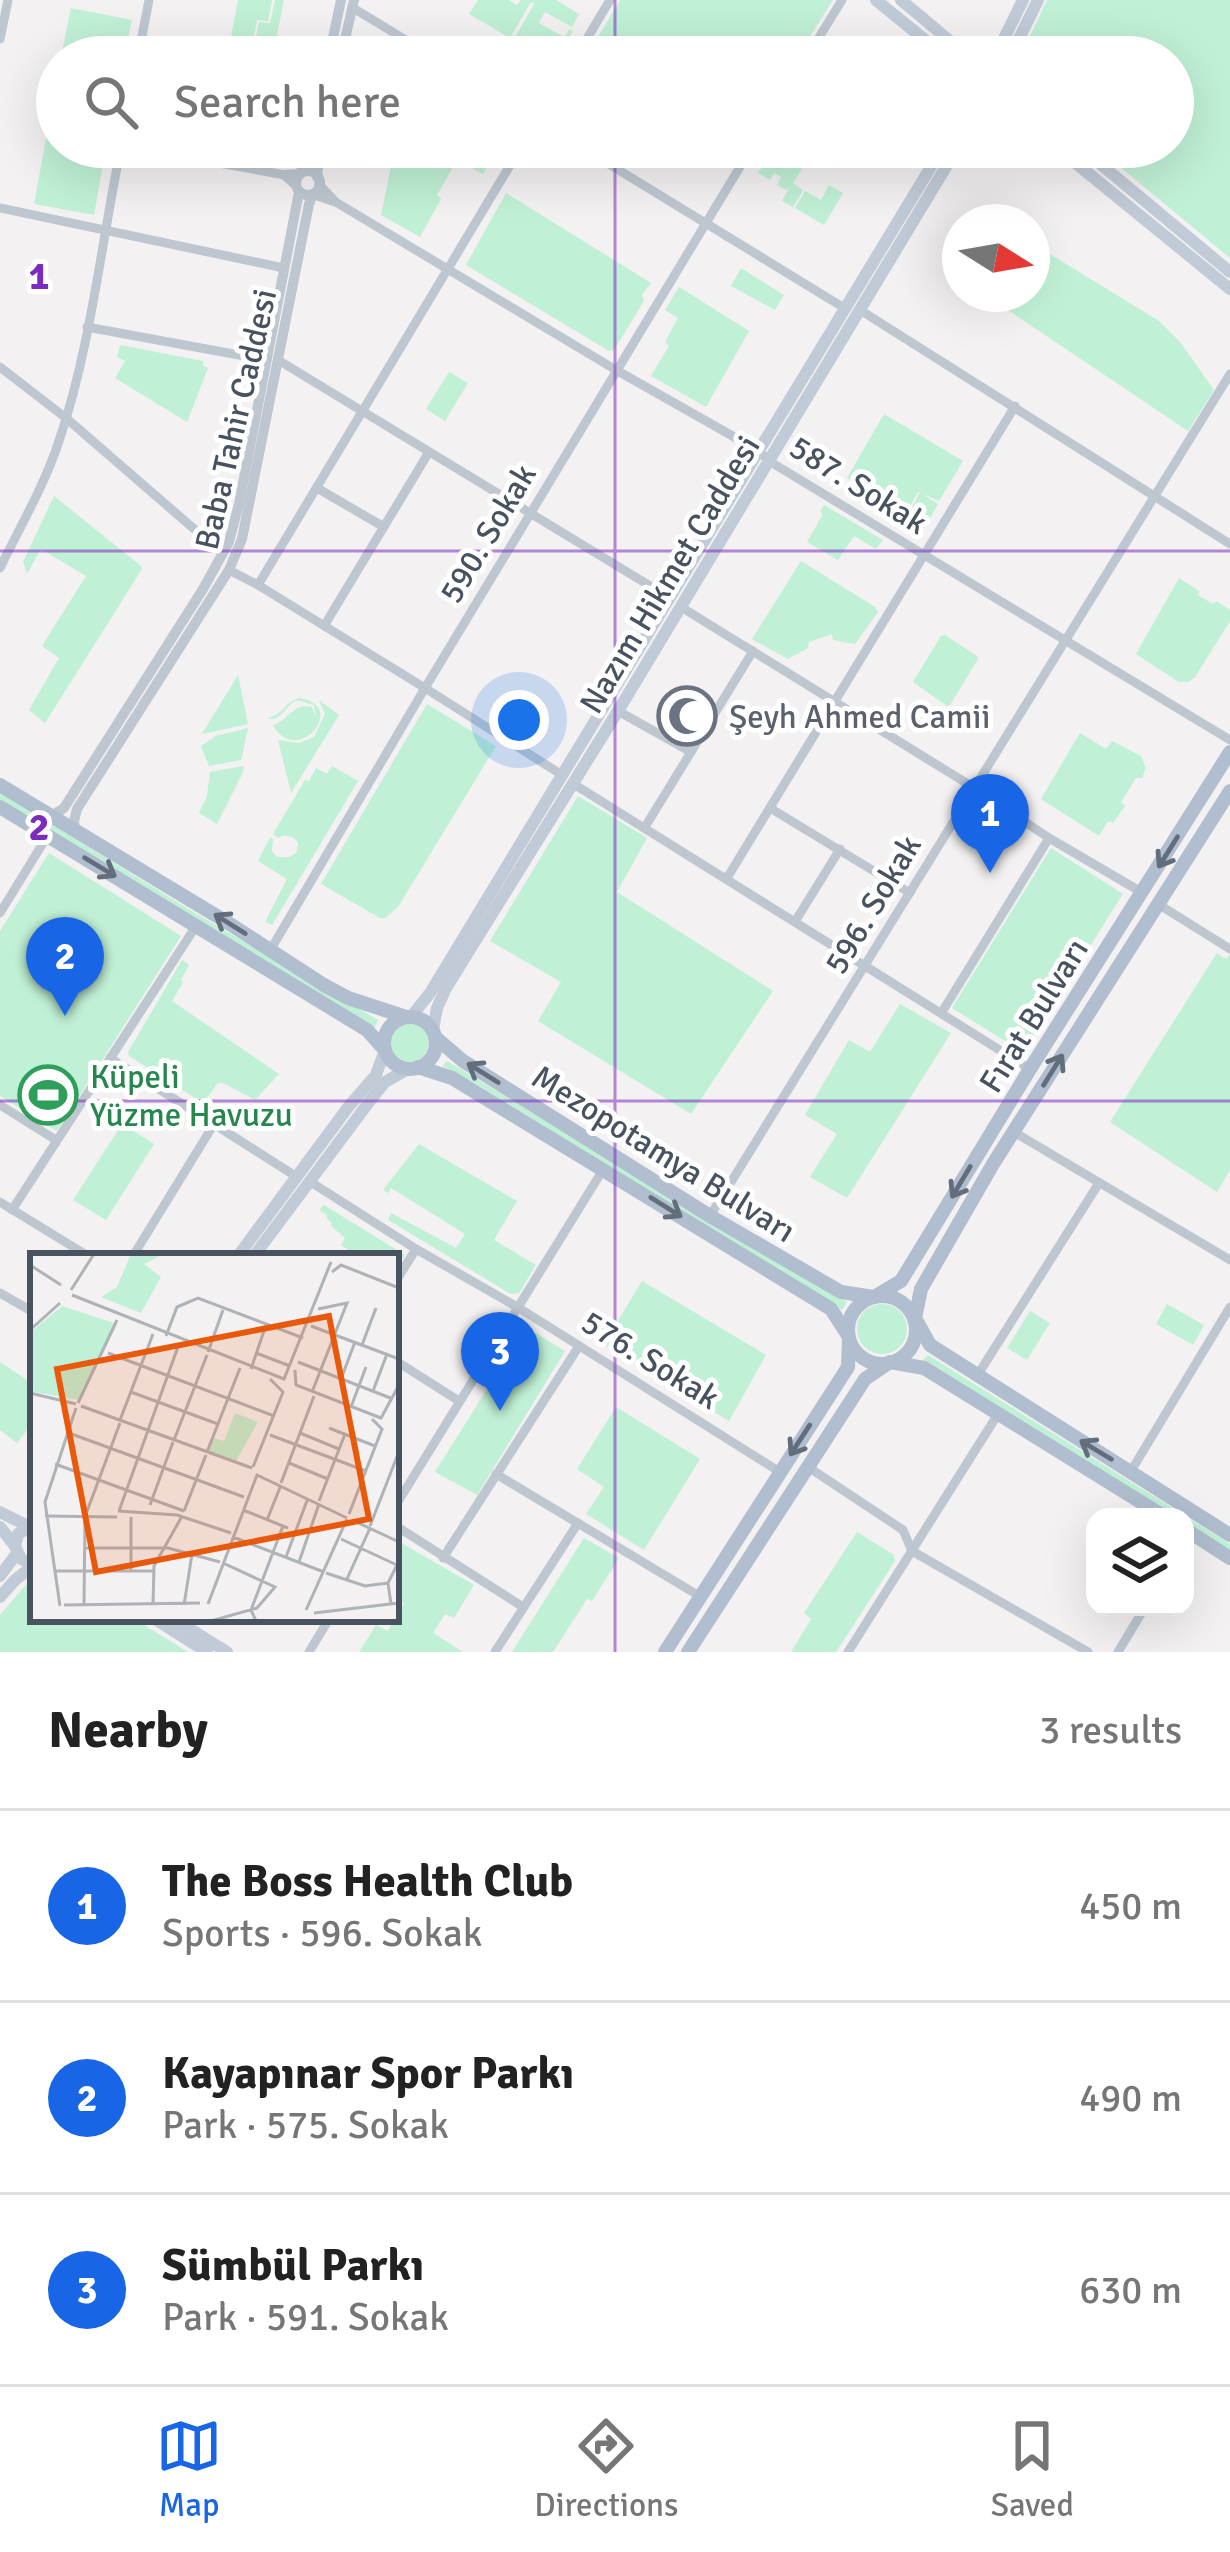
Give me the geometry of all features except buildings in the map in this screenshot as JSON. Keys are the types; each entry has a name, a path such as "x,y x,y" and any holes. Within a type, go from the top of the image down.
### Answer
{"main road":[{"path":"876,0 920,36"},
{"path":"901,0 944,36"},
{"path":"1005,36 1023,0"},
{"path":"1020,36 1038,0"},
{"name":"Nazım Hikmet Caddesi","path":"853,309 931,168"},
{"name":"Nazım Hikmet Caddesi","path":"409,1017 439,979 567,779 853,309 944,168"},
{"path":"1082,168 1230,289"},
{"path":"1105,168 1230,272"},
{"name":"Nazım Hikmet Caddesi","path":"434,1033 446,988 567,779 618,711 675,602"},
{"name":"Fırat Bulvarı","path":"874,1297 902,1281 1230,752"},
{"path":"0,785 348,998 426,1022 434,1033 433,1055 385,1082 241,1253"},
{"name":"Fırat Bulvarı","path":"914,1318 921,1289 1014,1132 1230,791"},
{"path":"0,807 367,1030 394,1063 413,1068"},
{"path":"256,1253 350,1106 376,1075 388,1029 409,1017"},
{"name":"Mezopotamya Bulvarı","path":"434,1033 463,1061 710,1216 841,1292 874,1297"},
{"name":"Mezopotamya Bulvarı","path":"413,1068 452,1078 604,1168 831,1309 848,1337"},
{"path":"665,1652 848,1367 850,1317 874,1297 902,1302 930,1345 1230,1535"},
{"path":"848,1337 860,1356 880,1364 890,1362 901,1358 914,1341 914,1318"},
{"path":"688,1652 865,1378 890,1362 924,1368 1150,1508"},
{"path":"0,1512 30,1526"},
{"path":"0,1527 21,1559 30,1564"},
{"path":"0,1576 16,1550 18,1534 30,1527"},
{"path":"1194,1539 1230,1558"},
{"path":"0,1597 30,1568"},
{"path":"159,1622 207,1652"},
{"path":"179,1622 227,1652"}],"street":[{"path":"0,38 8,0"},
{"path":"142,36 149,0"},
{"path":"333,36 341,0"},
{"path":"589,36 610,0"},
{"path":"820,36 842,0"},
{"path":"346,36 354,4 402,36"},
{"path":"0,568 58,446 87,327 117,168"},
{"path":"243,168 285,176 306,195 317,185"},
{"name":"Baba Tahir Caddesi","path":"75,829 77,809 229,570 246,519 303,168"},
{"name":"Baba Tahir Caddesi","path":"53,815 64,808 223,554 239,505 318,168"},
{"path":"258,585 508,168"},
{"path":"615,168 1015,406 1230,544"},
{"name":"590. Sokak","path":"271,950 740,168"},
{"path":"298,184 311,172 334,202"},
{"name":"587. Sokak","path":"334,202 1230,740"},
{"path":"0,208 284,268"},
{"path":"87,327 272,360 363,410 1143,893"},
{"path":"0,368 66,418 223,554"},
{"name":"596. Sokak","path":"710,1216 1230,374"},
{"path":"727,878 1015,406"},
{"path":"324,626 429,452"},
{"path":"317,488 384,526"},
{"path":"229,570 1030,1069"},
{"path":"645,827 753,651"},
{"path":"618,711 691,752"},
{"path":"770,808 910,892"},
{"path":"0,913 48,835"},
{"path":"942,1012 1048,838"},
{"path":"796,920 840,849"},
{"path":"1158,904 1230,949"},
{"path":"12,1210 196,926"},
{"name":"576. Sokak","path":"110,1058 780,1472"},
{"path":"0,1105 56,1140"},
{"path":"135,1253 214,1124"},
{"path":"1014,1132 1230,1260"},
{"path":"399,1500 604,1168"},
{"path":"977,1376 1099,1183"},
{"path":"0,1202 83,1253"},
{"path":"399,1276 416,1250"},
{"path":"0,1293 30,1310"},
{"path":"1131,1471 1230,1307"},
{"path":"443,1558 579,1346"},
{"path":"399,1363 459,1401"},
{"path":"853,1651 998,1414"},
{"path":"808,1467 903,1530 912,1551 1088,1652"},
{"path":"496,1474 700,1597"},
{"path":"495,1652 578,1523"},
{"path":"399,1528 524,1607"},
{"path":"1118,1652 1140,1616"},
{"path":"309,1652 326,1622"}],"green space":[{"path":"238,0 272,0 268,21 257,20 254,36 231,36"},
{"path":"275,0 284,0 277,36 256,36 259,22 270,23"},
{"path":"478,0 509,0 517,5 521,0 556,0 579,14 572,27 545,12 539,23 562,36 516,36 531,2 511,36 507,36 469,14"},
{"path":"620,0 833,0 810,36 599,36"},
{"path":"1047,0 1230,0 1230,258 1121,168 1194,168 1194,36 1030,36"},
{"path":"71,8 132,20 129,36 65,36"},
{"path":"41,168 102,168 94,215 34,204"},
{"path":"391,168 452,168 420,237 381,215"},
{"path":"761,168 802,169 793,183 803,190 793,207 782,201 789,188 777,185 781,177 774,173 770,180 758,173"},
{"path":"829,185 843,193 824,225 795,208 805,191 821,200"},
{"path":"506,193 651,283 614,350 466,265"},
{"path":"1050,254 1159,321 1180,342 1214,390 1188,431 1011,312 1050,312"},
{"path":"741,268 784,295 775,310 731,286"},
{"path":"679,287 749,331 706,407 651,376 669,346 665,342 678,318 665,310"},
{"path":"120,345 203,361 208,368 187,422 115,378 125,361 117,357"},
{"path":"449,372 468,383 445,421 426,409"},
{"path":"884,414 963,461 939,501 923,494 938,504 919,537 860,502 866,493 907,517 920,492 906,513 847,478"},
{"path":"54,496 142,569 45,723 29,710 59,658 42,646 86,576 41,549 27,574 23,562"},
{"path":"824,505 883,540 876,549 854,536 838,560 807,542"},
{"path":"801,561 875,607 878,612 855,644 833,640 832,634 809,642 808,648 788,659 752,639"},
{"path":"1179,578 1199,591 1198,595 1230,610 1230,621 1188,682 1179,682 1136,654"},
{"path":"945,635 978,659 947,706 913,682"},
{"path":"238,675 248,724 202,734"},
{"path":"299,698 314,703 320,721 305,738 294,740 283,737 273,725 300,707 312,707 316,718 314,705 297,700 275,718 267,718"},
{"path":"319,700 339,715 291,793 278,740 299,743 314,737 325,714"},
{"path":"427,704 496,746 398,907 380,918 321,884"},
{"path":"248,728 241,760 209,766 201,746 216,736"},
{"path":"1080,733 1106,749 1112,741 1141,756 1146,768 1121,802 1125,806 1099,836 1041,799"},
{"path":"243,766 217,824 199,813 210,772"},
{"path":"332,766 358,781 272,925 265,922 287,879 258,861 270,837 277,857 297,852 298,842 293,838 273,834 305,780 309,781 316,768 327,774"},
{"path":"0,792 378,1020 374,1028 0,800"},
{"path":"578,796 647,838 617,892 773,991 691,1114 538,1021 561,982 490,941"},
{"path":"1051,848 1123,894 1023,1052 952,1008"},
{"path":"49,853 181,936 57,1131 0,1096 0,931"},
{"path":"1217,953 1226,959 1230,954 1230,1170 1217,1192 1110,1122"},
{"path":"182,960 189,965 172,1001 279,1074 255,1100 221,1082 203,1103 129,1056"},
{"path":"900,1004 951,1033 847,1198 810,1177 837,1134 805,1115 849,1040 870,1052"},
{"path":"409,1022 423,1028 429,1042 423,1056 409,1062 395,1056 389,1042 395,1028"},
{"path":"447,1061 847,1302 842,1310 442,1066"},
{"path":"122,1124 154,1144 106,1220 73,1200"},
{"path":"419,1144 517,1201 494,1240 536,1265 519,1293 511,1294 388,1220 391,1213 456,1248 465,1234 391,1188 388,1193 383,1190"},
{"path":"324,1205 405,1255 399,1263 399,1253 353,1253 341,1245 345,1238 319,1210"},
{"path":"642,1281 766,1355 729,1421 582,1331 589,1320 611,1332"},
{"path":"882,1304 900,1311 907,1329 900,1347 882,1354 864,1347 857,1329 864,1311"},
{"path":"1167,1304 1204,1325 1193,1345 1156,1324"},
{"path":"1030,1311 1050,1323 1027,1360 1007,1348"},
{"path":"526,1327 565,1351 477,1495 435,1472"},
{"path":"928,1355 1172,1508 1161,1508 923,1360"},
{"path":"0,1362 30,1382 30,1426 17,1443 0,1430"},
{"path":"616,1407 700,1459 644,1550 586,1514 604,1487 577,1469"},
{"path":"1194,1521 1230,1544 1230,1551 1194,1528"},
{"path":"857,1532 894,1555 895,1561 836,1652 791,1652 811,1619 804,1613"},
{"path":"584,1538 619,1558 592,1601 587,1599 553,1652 512,1652"},
{"path":"399,1542 474,1585 454,1618 445,1614 433,1633 463,1652 359,1652 376,1625 388,1631 393,1622 399,1622 404,1603 399,1600"},
{"path":"30,1580 30,1622 139,1622 188,1652 0,1652 0,1615"}],"place":[{"name":"Şeyh Ahmed Camii","path":"687,716"},
{"name":"The Boss Health Club","path":"990,873"},
{"name":"Kayapınar Spor Parkı","path":"65,1016"},
{"name":"Küpeli Yüzme Havuzu","path":"48,1095"},
{"name":"Sümbül Parkı","path":"500,1411"}]}
